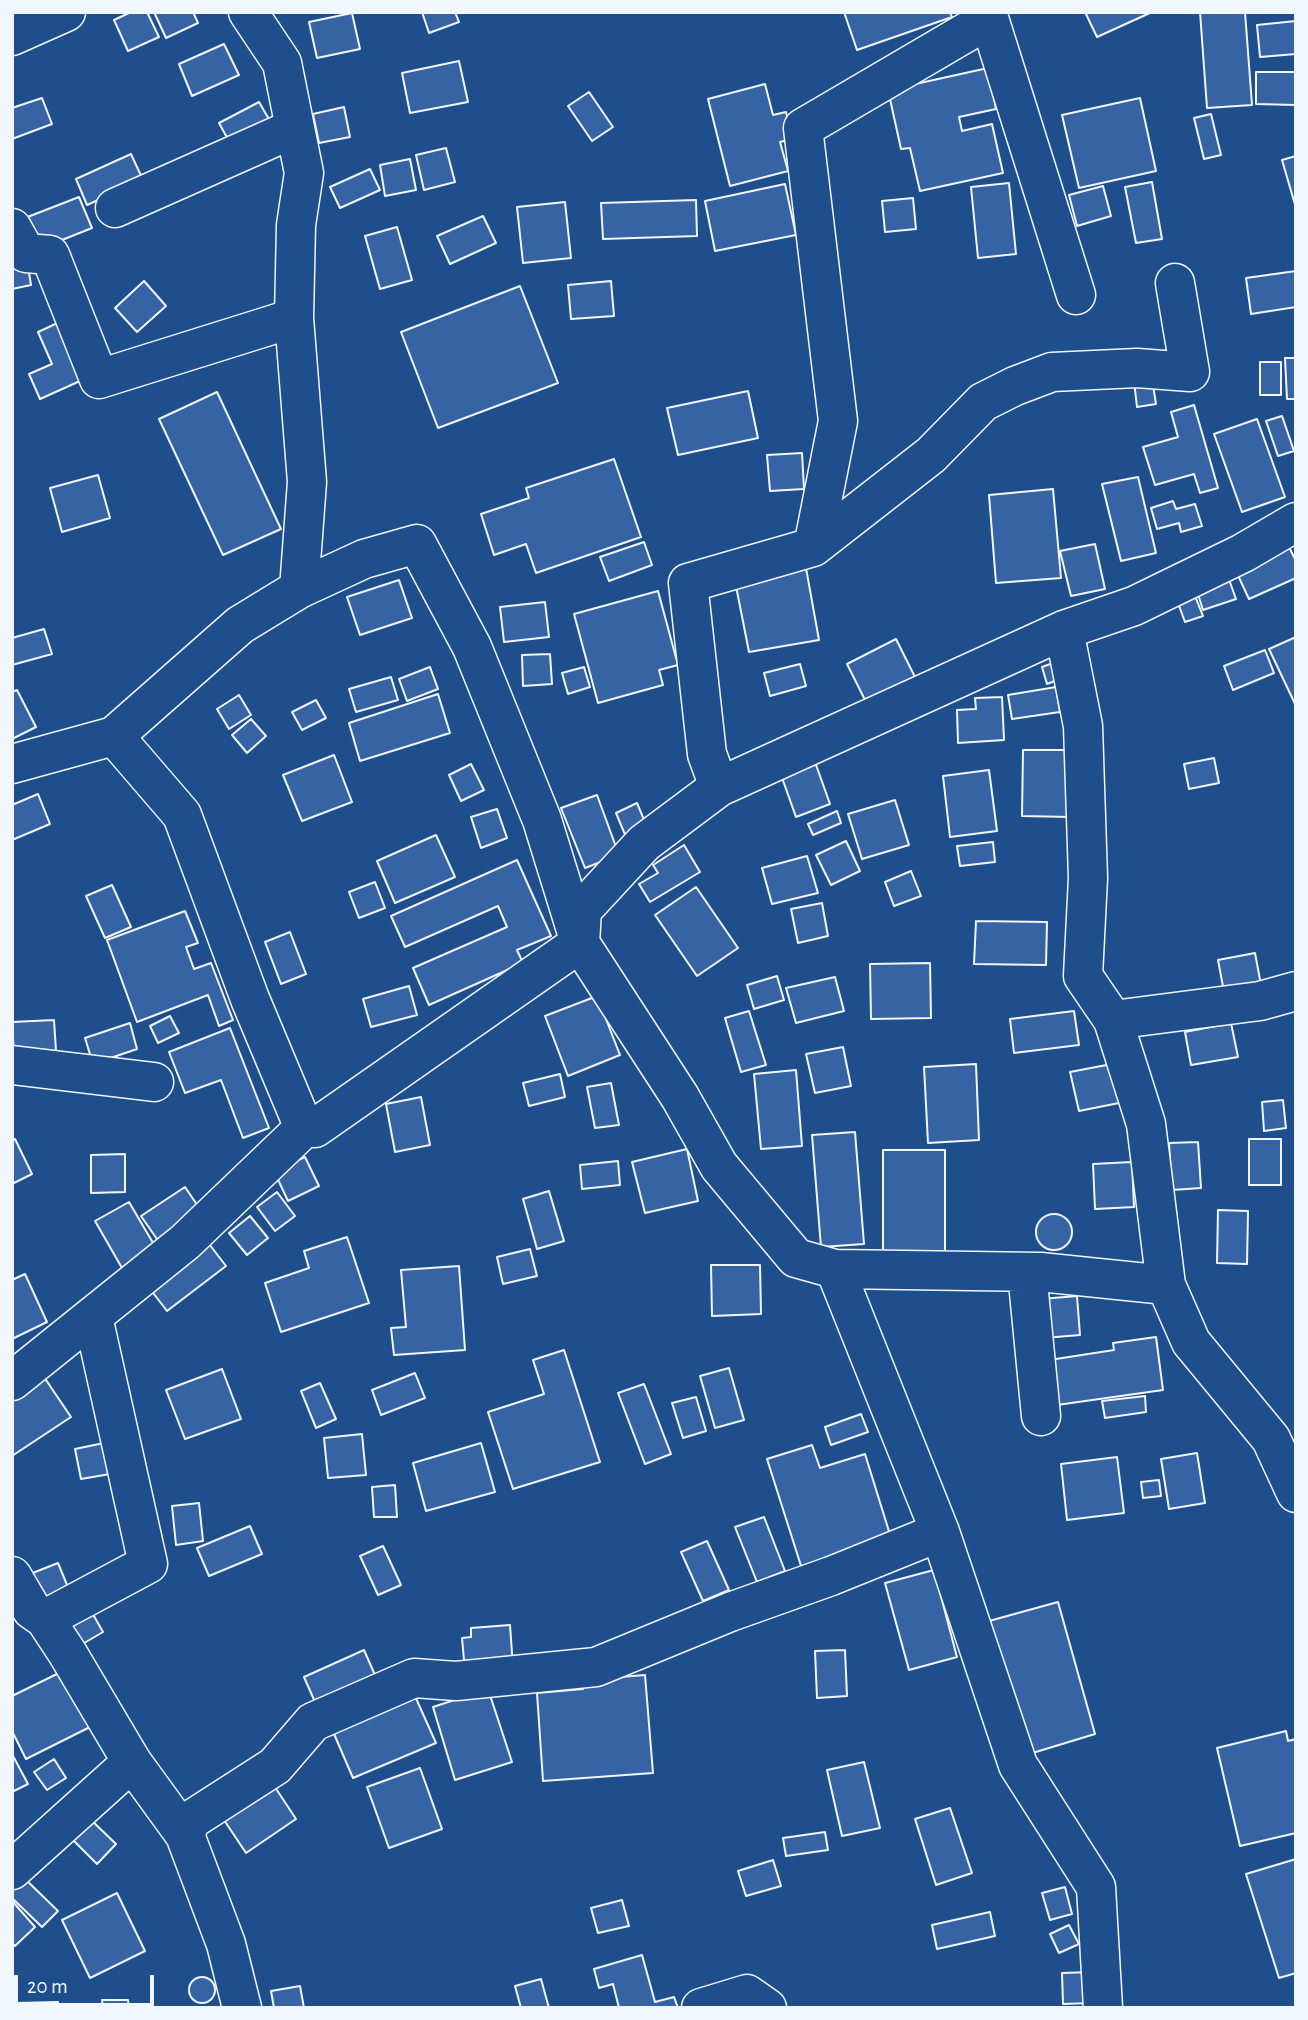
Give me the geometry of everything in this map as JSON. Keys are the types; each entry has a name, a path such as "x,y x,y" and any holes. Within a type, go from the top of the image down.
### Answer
{"street":[{"path":"12,36 66,12"},
{"path":"248,12 282,63 304,173 296,225 294,318 307,482 299,589"},
{"path":"813,547 838,421 803,128 988,16 1076,295"},
{"path":"114,208 295,128"},
{"path":"12,228 26,253 50,255 99,379 294,318"},
{"path":"719,787 707,754 688,583 813,547 931,455 983,402 1014,386 1052,372 1137,368 1190,372 1175,283"},
{"path":"580,943 582,910 644,843 719,787 1064,630 1133,606 1242,553 1296,522"},
{"path":"12,765 114,736 240,625 299,589 364,559 416,544 472,647 542,820 580,943 680,1097 719,1166 796,1258 835,1269 1027,1272 1166,1285"},
{"path":"1064,630 1083,726 1088,878 1083,976 1113,1020 1146,1124 1166,1285 1191,1342 1271,1439 1296,1493"},
{"path":"114,736 182,815 250,999 304,1128"},
{"path":"12,1381 186,1242 304,1128 315,1128 580,943"},
{"path":"1113,1020 1260,1001 1296,991"},
{"path":"12,1065 154,1082"},
{"path":"835,1269 940,1532 1018,1765 1096,1887 1103,2008"},
{"path":"1027,1272 1041,1416"},
{"path":"45,1619 148,1564 93,1318"},
{"path":"186,1835 191,1820 275,1766 313,1722 414,1678 456,1682 596,1668 730,1612 831,1576 940,1532"},
{"path":"12,1576 32,1610 45,1619 132,1762 186,1835 226,1944 242,2008"},
{"path":"12,1870 132,1762"},
{"path":"701,2008 747,1994 767,2008"}],"building":[{"path":"131,12 147,12 159,37 128,51 114,20"},
{"path":"154,12 193,12 198,23 166,38"},
{"path":"422,12 455,12 459,22 429,33"},
{"path":"844,12 950,12 952,17 857,50"},
{"path":"1085,12 1152,12 1097,37"},
{"path":"1200,12 1245,12 1252,105 1207,108"},
{"path":"352,13 360,49 317,58 309,22"},
{"path":"1296,21 1296,54 1260,57 1257,25"},
{"path":"224,44 239,75 192,96 179,64"},
{"path":"459,61 468,102 410,113 402,73"},
{"path":"988,68 996,109 959,117 962,131 992,124 1003,173 920,191 910,148 901,149 888,90"},
{"path":"1256,72 1296,72 1296,105 1256,104"},
{"path":"765,84 773,115 786,112 793,139 780,142 788,171 730,186 708,99"},
{"path":"589,92 613,127 592,141 568,106"},
{"path":"42,98 52,124 12,139 12,108"},
{"path":"1140,98 1156,171 1079,188 1062,115"},
{"path":"259,102 270,121 230,143 219,123"},
{"path":"344,107 350,137 319,143 313,114"},
{"path":"1211,114 1221,155 1204,159 1194,118"},
{"path":"446,148 455,182 424,190 416,155"},
{"path":"131,154 143,180 87,205 76,179"},
{"path":"1296,156 1296,208 1282,160"},
{"path":"410,159 416,190 385,196 380,165"},
{"path":"370,169 380,190 340,208 330,187"},
{"path":"1152,182 1162,239 1136,243 1125,187"},
{"path":"1009,183 1016,254 978,258 971,187"},
{"path":"785,184 796,235 715,251 705,201"},
{"path":"1103,186 1111,216 1077,226 1069,195"},
{"path":"79,197 92,228 37,250 25,218"},
{"path":"913,198 916,229 885,232 882,201"},
{"path":"696,200 697,236 603,239 601,203"},
{"path":"565,202 571,258 523,263 517,207"},
{"path":"483,216 496,243 450,264 437,236"},
{"path":"397,227 412,280 380,289 365,236"},
{"path":"27,260 31,285 12,289 12,262"},
{"path":"1296,271 1296,307 1251,314 1246,278"},
{"path":"144,281 166,306 137,332 115,308"},
{"path":"611,281 614,316 571,319 568,285"},
{"path":"520,286 558,383 438,428 401,332"},
{"path":"64,320 89,377 40,399 29,374 52,364 38,332"},
{"path":"1285,358 1296,358 1296,399 1287,399"},
{"path":"1260,362 1281,362 1281,395 1260,395"},
{"path":"1152,379 1156,404 1137,407 1134,381"},
{"path":"748,391 758,438 678,455 667,408"},
{"path":"217,392 281,529 223,555 159,419"},
{"path":"1194,405 1218,488 1200,493 1194,474 1155,485 1143,447 1178,437 1171,412"},
{"path":"1282,416 1294,451 1278,456 1266,421"},
{"path":"1257,419 1285,497 1242,512 1214,434"},
{"path":"802,453 804,489 770,491 767,455"},
{"path":"614,459 641,537 536,573 526,544 494,555 481,514 529,498 526,488"},
{"path":"98,475 110,518 62,532 50,488"},
{"path":"1138,477 1156,553 1121,561 1102,484"},
{"path":"1053,489 1061,578 996,583 989,495"},
{"path":"1173,501 1176,509 1195,504 1202,526 1181,532 1179,523 1157,529 1151,508"},
{"path":"644,542 652,565 609,581 600,557"},
{"path":"1095,544 1105,589 1071,596 1060,551"},
{"path":"1288,545 1296,561 1296,578 1249,599 1235,569"},
{"path":"806,568 819,640 749,652 735,581"},
{"path":"1227,574 1236,599 1203,610 1195,585"},
{"path":"399,580 412,618 360,635 347,597"},
{"path":"658,591 678,665 659,670 663,685 598,703 574,614"},
{"path":"1195,596 1203,616 1185,622 1178,603"},
{"path":"545,602 549,637 504,642 500,607"},
{"path":"44,629 52,654 12,665 12,638"},
{"path":"1296,637 1296,706 1269,649"},
{"path":"896,639 916,679 867,704 847,664"},
{"path":"1265,650 1274,673 1233,690 1224,666"},
{"path":"550,654 552,684 523,686 522,655"},
{"path":"1059,661 1065,677 1047,684 1042,667"},
{"path":"800,664 806,686 770,696 764,673"},
{"path":"430,667 438,689 407,701 399,679"},
{"path":"584,667 590,687 568,694 562,673"},
{"path":"391,677 398,700 356,712 349,689"},
{"path":"1056,687 1060,712 1012,719 1008,695"},
{"path":"17,690 36,727 12,739 12,692"},
{"path":"438,694 450,733 360,761 349,723"},
{"path":"239,695 251,715 229,729 217,709"},
{"path":"1002,697 1004,740 958,743 957,710 976,709 975,698"},
{"path":"316,700 326,718 302,730 292,712"},
{"path":"251,719 266,736 247,753 232,735"},
{"path":"1023,750 1072,750 1071,817 1022,816"},
{"path":"334,755 352,802 302,821 283,775"},
{"path":"1214,758 1219,783 1189,789 1184,764"},
{"path":"815,762 830,804 796,817 781,775"},
{"path":"471,764 484,790 461,801 449,775"},
{"path":"989,770 997,831 950,837 943,776"},
{"path":"38,794 50,824 12,840 12,805"},
{"path":"597,795 619,855 585,868 561,808"},
{"path":"895,800 909,845 862,859 848,814"},
{"path":"637,803 647,827 626,837 616,813"},
{"path":"497,809 507,838 481,848 471,817"},
{"path":"837,811 841,823 813,835 808,824"},
{"path":"436,835 455,877 395,903 377,861"},
{"path":"846,841 860,871 831,885 816,855"},
{"path":"993,842 995,862 960,866 957,846"},
{"path":"684,845 700,872 650,902 639,884 658,873 653,865"},
{"path":"807,856 818,893 772,904 762,868"},
{"path":"517,860 551,936 517,950 523,963 429,1005 413,968 507,927 498,906 405,947 391,916"},
{"path":"911,871 921,896 894,906 885,882"},
{"path":"375,882 385,908 359,918 349,892"},
{"path":"112,885 131,927 105,938 86,896"},
{"path":"696,887 738,948 697,976 655,915"},
{"path":"822,903 828,936 798,943 791,909"},
{"path":"185,911 198,943 186,947 194,969 211,963 233,1020 219,1026 208,995 137,1022 107,940"},
{"path":"976,921 1047,922 1046,965 974,964"},
{"path":"290,932 306,974 281,984 265,942"},
{"path":"1255,953 1261,985 1224,992 1218,960"},
{"path":"930,963 931,1018 871,1019 870,964"},
{"path":"777,976 784,1000 754,1009 747,985"},
{"path":"835,977 844,1011 796,1023 786,988"},
{"path":"409,986 417,1015 371,1027 363,999"},
{"path":"597,996 620,1055 568,1076 545,1016"},
{"path":"749,1011 766,1065 741,1072 725,1018"},
{"path":"1074,1011 1079,1045 1014,1053 1010,1019"},
{"path":"170,1016 179,1033 158,1043 150,1026"},
{"path":"54,1020 56,1051 14,1054 12,1022"},
{"path":"130,1023 137,1049 93,1064 85,1038"},
{"path":"1231,1023 1238,1057 1191,1065 1185,1032"},
{"path":"230,1028 269,1128 243,1138 221,1080 185,1093 169,1052"},
{"path":"843,1047 851,1086 815,1093 806,1054"},
{"path":"1117,1063 1124,1102 1079,1111 1070,1072"},
{"path":"976,1064 979,1140 928,1143 924,1067"},
{"path":"796,1070 802,1146 761,1149 754,1074"},
{"path":"560,1074 565,1097 529,1106 523,1083"},
{"path":"611,1083 619,1125 595,1128 587,1087"},
{"path":"421,1097 430,1145 395,1152 386,1104"},
{"path":"1283,1100 1286,1128 1264,1131 1262,1102"},
{"path":"855,1132 864,1244 821,1247 812,1135"},
{"path":"15,1139 32,1174 12,1184 12,1141"},
{"path":"1249,1139 1281,1139 1281,1185 1249,1185"},
{"path":"1198,1142 1201,1188 1172,1190 1169,1143"},
{"path":"687,1149 698,1201 645,1213 632,1162"},
{"path":"883,1150 945,1150 945,1258 883,1258"},
{"path":"125,1154 125,1192 91,1193 91,1155"},
{"path":"305,1157 319,1186 288,1201 274,1171"},
{"path":"618,1161 620,1185 582,1189 580,1165"},
{"path":"1132,1162 1134,1207 1095,1209 1093,1164"},
{"path":"185,1187 202,1212 159,1242 141,1216"},
{"path":"549,1191 564,1241 537,1249 523,1199"},
{"path":"277,1192 295,1216 275,1231 257,1207"},
{"path":"129,1202 156,1248 122,1268 95,1221"},
{"path":"1218,1210 1248,1211 1247,1264 1217,1263"},
{"path":"1054,1214 1067,1219 1072,1232 1067,1245 1054,1250 1041,1245 1036,1232 1041,1219"},
{"path":"250,1216 268,1238 247,1255 229,1233"},
{"path":"347,1237 369,1303 281,1332 265,1283 309,1268 304,1251"},
{"path":"206,1240 226,1266 167,1311 147,1285"},
{"path":"530,1249 537,1276 503,1284 497,1257"},
{"path":"711,1265 760,1265 761,1314 712,1316"},
{"path":"459,1266 465,1350 394,1355 391,1328 406,1327 401,1270"},
{"path":"25,1274 47,1322 12,1339 12,1280"},
{"path":"1077,1296 1080,1335 1044,1338 1041,1299"},
{"path":"1156,1337 1163,1390 1050,1406 1043,1361 1114,1350 1113,1343"},
{"path":"564,1350 600,1462 513,1489 488,1412 544,1394 533,1360"},
{"path":"729,1368 744,1420 715,1428 700,1376"},
{"path":"222,1369 241,1419 185,1439 166,1390"},
{"path":"415,1373 425,1398 381,1415 372,1390"},
{"path":"42,1374 71,1417 12,1456 12,1394"},
{"path":"320,1383 336,1419 316,1428 301,1391"},
{"path":"644,1384 671,1454 645,1464 618,1393"},
{"path":"1145,1396 1146,1412 1105,1418 1102,1401"},
{"path":"696,1397 706,1431 683,1438 672,1403"},
{"path":"861,1414 868,1432 831,1445 825,1427"},
{"path":"362,1434 366,1475 328,1478 324,1438"},
{"path":"104,1443 110,1474 81,1479 75,1449"},
{"path":"481,1443 495,1492 426,1511 413,1463"},
{"path":"812,1445 820,1468 865,1454 892,1541 802,1569 767,1459"},
{"path":"1197,1453 1205,1503 1169,1509 1161,1459"},
{"path":"1117,1457 1124,1513 1067,1520 1061,1464"},
{"path":"1159,1480 1161,1496 1143,1498 1141,1482"},
{"path":"395,1485 397,1517 374,1517 372,1487"},
{"path":"199,1503 203,1541 176,1545 172,1506"},
{"path":"764,1517 785,1571 757,1582 735,1527"},
{"path":"250,1526 262,1554 209,1576 197,1548"},
{"path":"707,1541 729,1590 703,1601 681,1552"},
{"path":"383,1546 401,1585 378,1595 360,1556"},
{"path":"58,1563 72,1597 38,1610 25,1576"},
{"path":"934,1570 957,1657 909,1670 885,1583"},
{"path":"1058,1602 1095,1734 1026,1755 989,1621"},
{"path":"90,1609 103,1632 74,1649 60,1625"},
{"path":"510,1625 513,1667 465,1671 462,1638 471,1637 471,1628"},
{"path":"364,1650 378,1682 318,1709 304,1677"},
{"path":"845,1650 847,1696 817,1698 815,1651"},
{"path":"63,1671 90,1727 26,1759 12,1731 12,1696"},
{"path":"645,1675 653,1773 543,1781 537,1693 583,1689 582,1680"},
{"path":"410,1685 436,1743 353,1778 328,1720"},
{"path":"488,1689 512,1762 455,1780 433,1707"},
{"path":"1286,1731 1288,1741 1296,1739 1296,1833 1240,1846 1217,1748"},
{"path":"12,1754 28,1784 12,1792"},
{"path":"54,1759 66,1778 47,1790 34,1772"},
{"path":"864,1762 880,1828 842,1836 827,1770"},
{"path":"420,1768 442,1829 389,1848 367,1787"},
{"path":"269,1778 296,1819 246,1853 218,1811"},
{"path":"950,1808 972,1873 936,1885 915,1819"},
{"path":"88,1817 116,1844 97,1864 69,1836"},
{"path":"825,1832 828,1850 786,1856 783,1838"},
{"path":"1296,1859 1296,1973 1279,1978 1246,1874"},
{"path":"773,1860 781,1886 746,1896 738,1871"},
{"path":"21,1875 58,1911 42,1927 12,1898 12,1884"},
{"path":"1065,1887 1072,1914 1050,1920 1042,1893"},
{"path":"117,1893 145,1951 90,1978 62,1920"},
{"path":"622,1900 629,1926 598,1933 591,1908"},
{"path":"13,1902 35,1927 15,1946 12,1943"},
{"path":"990,1912 995,1936 937,1949 932,1925"},
{"path":"1069,1925 1079,1944 1059,1953 1050,1934"},
{"path":"642,1955 655,2002 674,1997 678,2008 619,2008 613,1984 599,1988 594,1969"},
{"path":"1091,1972 1092,2003 1063,2004 1062,1973"},
{"path":"202,1977 211,1981 215,1990 211,1999 202,2003 193,1999 189,1990 193,1981"},
{"path":"541,1979 549,2008 521,2008 515,1986"},
{"path":"300,1986 304,2008 274,2008 271,1991"},
{"path":"102,2000 128,2000 129,2008 103,2008"},
{"path":"58,2002 58,2008 16,2008 16,2003"}]}
